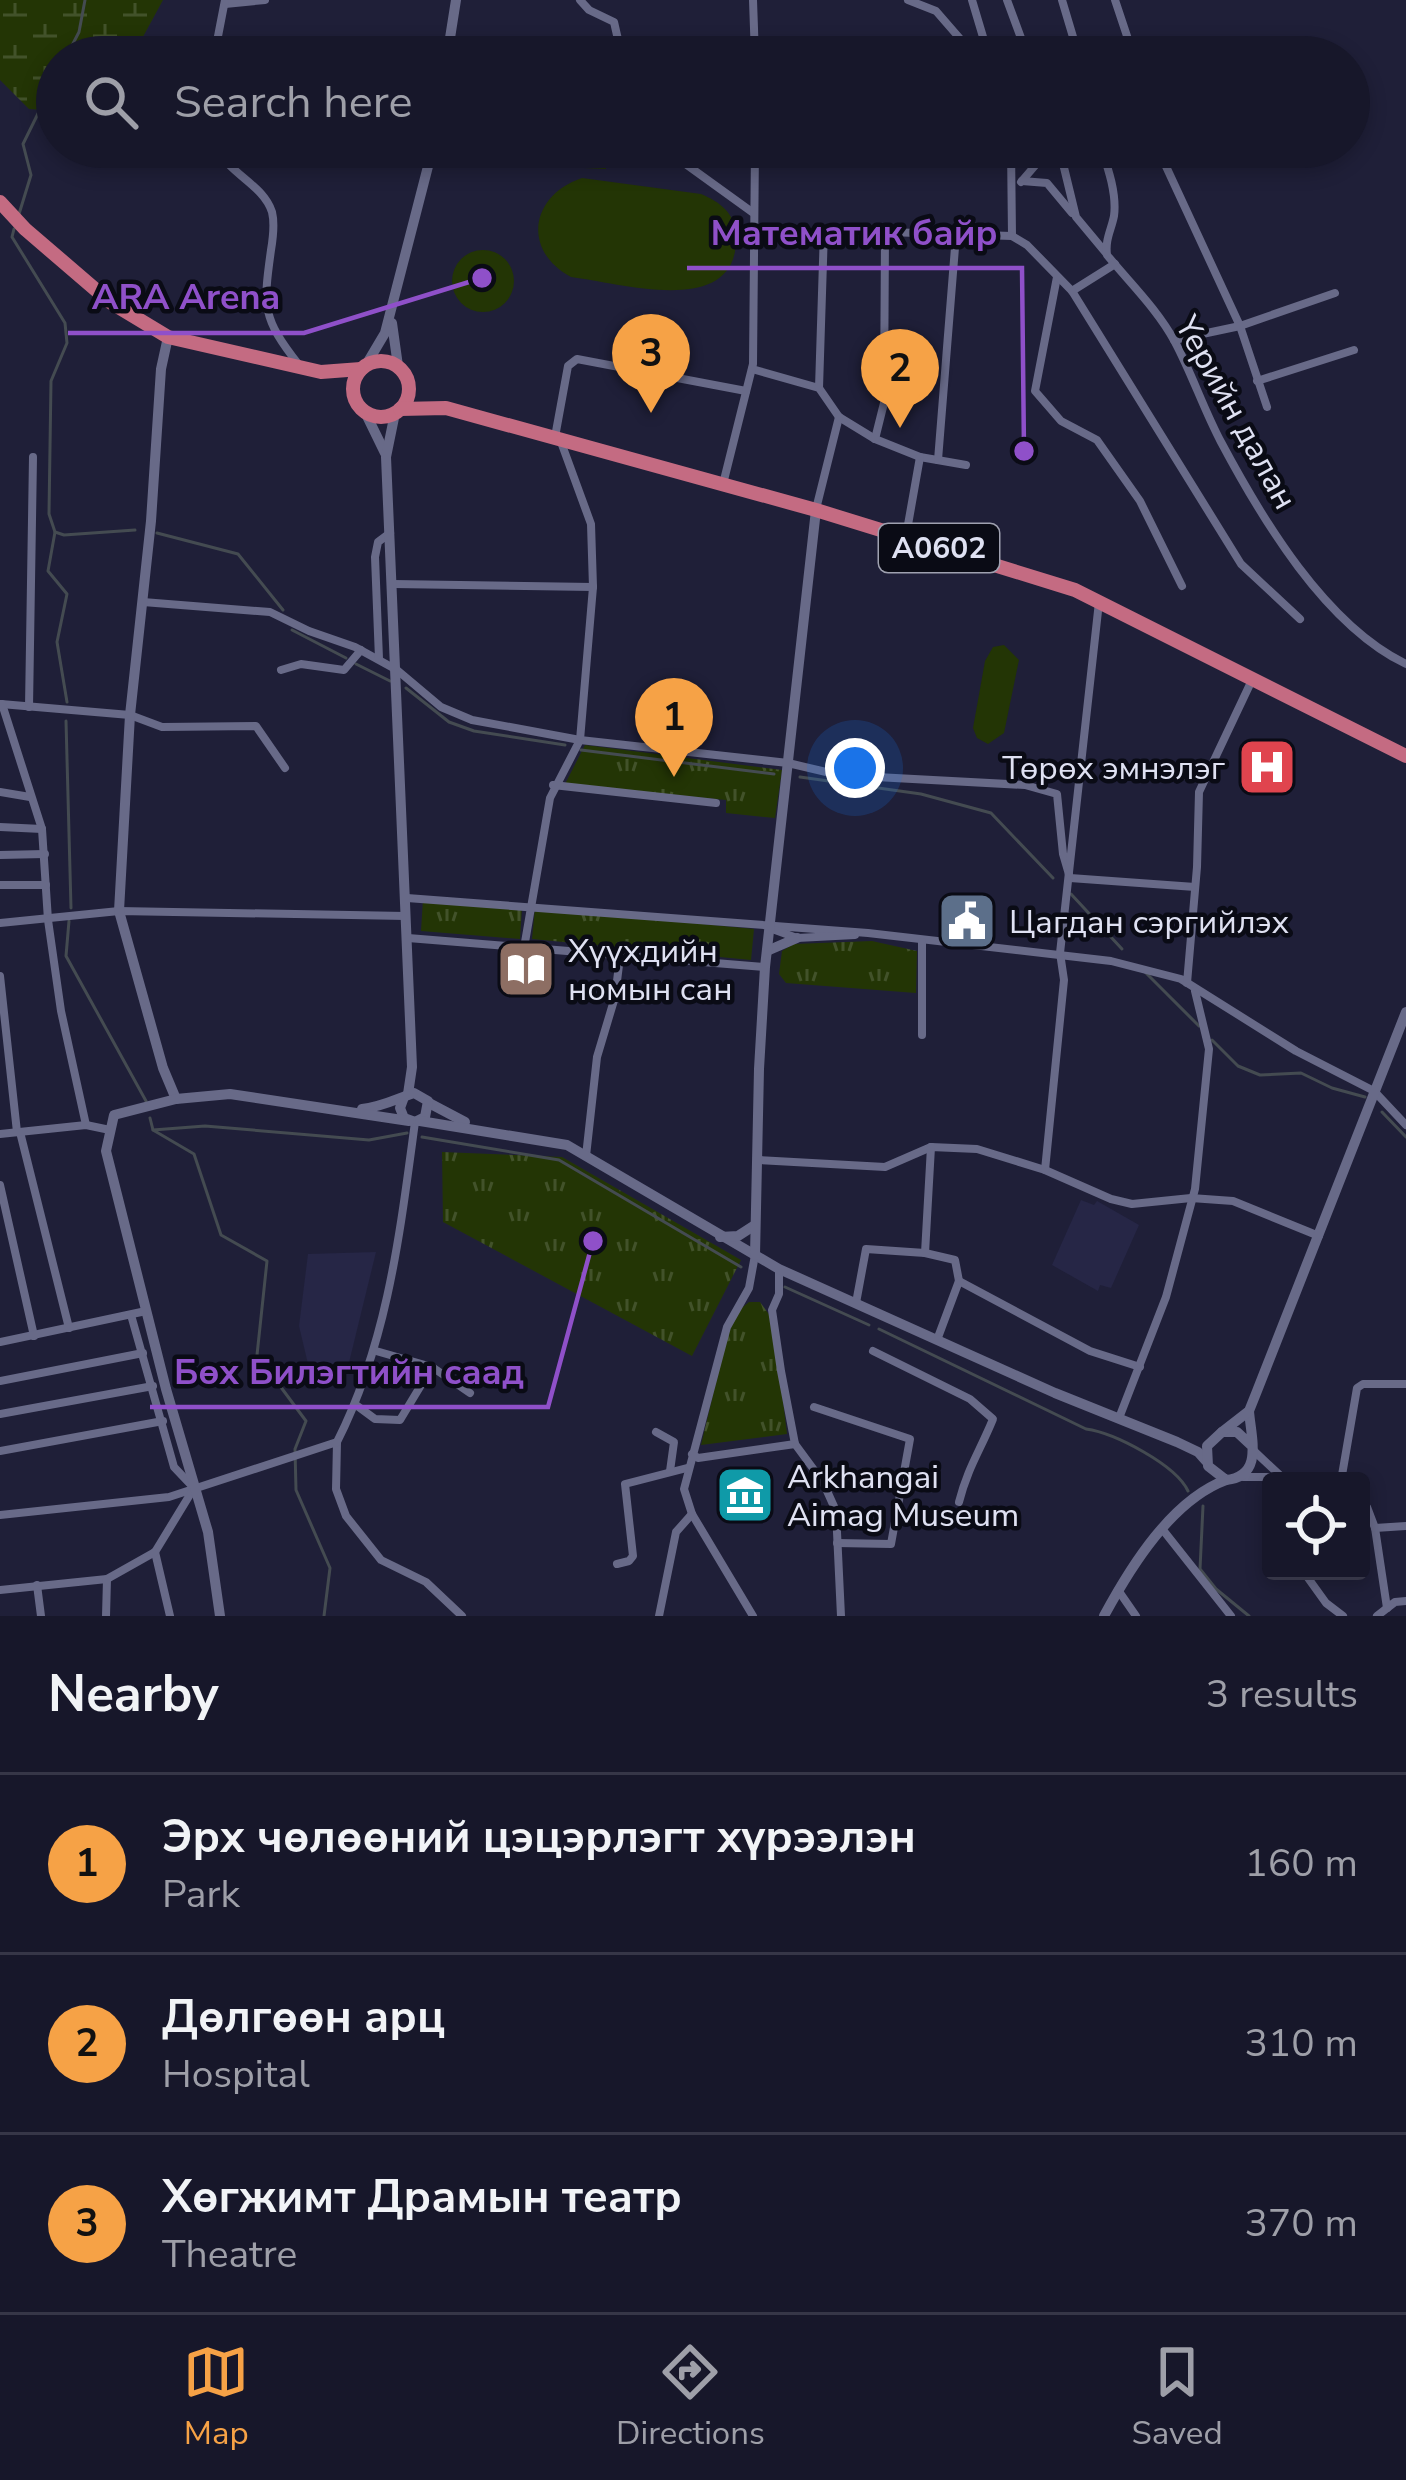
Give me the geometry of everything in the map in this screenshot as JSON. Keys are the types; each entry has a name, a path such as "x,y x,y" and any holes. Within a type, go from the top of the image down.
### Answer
{"highway":[{"path":"0,202 110,302 168,337 321,372 382,361 398,366"},
{"name":"A0602","path":"398,366 408,382 446,408 816,510 1099,601 1406,756"},
{"path":"354,395 363,367"},
{"path":"321,372 354,395 365,412"},
{"path":"398,411 406,401 408,382"},
{"name":"A0602","path":"365,412 380,417 446,408"}],"street":[{"path":"218,36 225,2 265,0"},
{"path":"450,36 456,0"},
{"path":"580,0 614,22 617,36"},
{"path":"753,0 754,36"},
{"path":"908,0 936,11"},
{"path":"931,0 958,36"},
{"path":"973,0 982,36"},
{"path":"1007,0 1020,36"},
{"path":"1061,0 1072,36"},
{"path":"1115,0 1127,36"},
{"path":"229,168 262,195 272,210 274,233 264,303 274,329 301,367"},
{"path":"363,367 380,344 392,308 428,168"},
{"path":"691,168 754,213"},
{"path":"722,485 752,369 755,168"},
{"path":"1012,168 1012,236"},
{"path":"1013,190 1035,168"},
{"path":"1061,168 1076,217"},
{"path":"1108,168 1114,213 1105,240 1108,255"},
{"path":"1167,168 1240,326 1267,407"},
{"path":"1022,181 1047,184 1076,217"},
{"name":"Үерийн далан","path":"1076,217 1174,340 1220,440 1265,517 1345,624 1406,664"},
{"path":"966,465 920,457 875,439 839,417 819,388 824,230 1012,236 1027,245 1072,291 1241,564 1300,619"},
{"path":"875,439 884,403 885,234"},
{"path":"938,460 956,236"},
{"path":"1072,291 1115,264"},
{"path":"1057,275 1035,391 1061,421 1097,440 1139,502 1182,586"},
{"path":"1174,340 1240,326 1335,293"},
{"path":"392,308 398,366"},
{"path":"168,337 161,369 130,715 119,911 176,1099"},
{"path":"1257,381 1354,350"},
{"path":"524,948 553,785 580,740 593,587 591,524 558,440 568,366 577,359 746,391"},
{"path":"752,369 819,388"},
{"path":"398,411 386,457 412,1066 401,1113 415,1121"},
{"path":"365,412 386,457"},
{"path":"753,1616 692,1514 684,1489 727,1328 749,1288 755,1255 765,967 816,510 839,417"},
{"path":"29,707 33,457"},
{"path":"906,538 920,457"},
{"path":"380,660 375,556 379,542 390,533"},
{"path":"392,584 593,587"},
{"path":"1045,1170 1060,1038 1064,980 1060,953 1099,601"},
{"path":"143,602 270,612 380,660 456,716 580,740 788,763 839,775 1024,785 1057,794 1070,878"},
{"path":"281,670 301,664 344,670 361,650"},
{"path":"1119,1418 1166,1298 1196,1189 1208,1049 1191,986 1196,808 1204,778 1253,678"},
{"path":"86,1125 61,1011 42,829 1,704 130,715 162,728 256,726 285,768"},
{"path":"1136,769 1204,778"},
{"path":"553,785 716,803"},
{"path":"0,792 30,797"},
{"path":"0,827 42,829"},
{"path":"0,855 45,854"},
{"path":"1070,878 1195,887"},
{"path":"0,885 46,885"},
{"path":"407,898 868,933 1060,953 1139,967 1191,986 1296,1051 1374,1090 1406,1125"},
{"path":"0,923 119,911 407,916"},
{"path":"770,928 797,938 868,933"},
{"path":"408,938 765,967"},
{"path":"767,951 797,938"},
{"path":"922,942 922,1035"},
{"path":"586,1156 598,1057 615,997 620,957"},
{"path":"0,976 18,1132 69,1328"},
{"path":"1241,1477 1252,1466 1249,1411 1406,1014"},
{"path":"412,1066 428,1113 415,1121"},
{"path":"220,1616 208,1532 106,1151 114,1115 176,1099 230,1094 554,1141 779,1269 1177,1442 1198,1452 1226,1480"},
{"path":"346,1111 384,1107 406,1096 426,1099 479,1127"},
{"path":"415,1121 398,1249 376,1350 337,1442 336,1490 346,1516 381,1560 427,1582 462,1616"},
{"path":"0,1135 86,1125 110,1130"},
{"path":"758,1160 885,1166 931,1147 977,1149 1045,1170 1111,1199 1132,1204 1191,1198 1233,1201 1319,1236"},
{"path":"925,1253 931,1147"},
{"path":"0,1185 34,1336"},
{"path":"719,1237 738,1236 755,1225"},
{"path":"856,1304 866,1249 955,1260 959,1281 937,1341"},
{"path":"779,1269 772,1318 795,1444 836,1511 842,1616"},
{"path":"959,1281 1090,1351 1140,1367"},
{"path":"0,1342 146,1311"},
{"path":"131,1315 174,1467 194,1488"},
{"path":"376,1350 433,1366 470,1393"},
{"path":"872,1351 970,1399 993,1419 968,1465 959,1502"},
{"path":"0,1381 143,1353"},
{"path":"356,1405 375,1419 400,1420 433,1366"},
{"path":"1343,1472 1357,1388 1406,1384"},
{"path":"0,1414 153,1387"},
{"path":"814,1407 910,1439 891,1544 837,1543"},
{"path":"1201,1489 1207,1446 1249,1411"},
{"path":"0,1451 163,1421"},
{"path":"656,1432 674,1442 670,1471"},
{"path":"1177,1442 1219,1433 1242,1434 1275,1472"},
{"path":"0,1515 142,1503 337,1442"},
{"path":"692,1454 698,1458 795,1444"},
{"path":"617,1564 633,1556 625,1484 687,1468"},
{"path":"1104,1616 1163,1530 1201,1489 1241,1477 1262,1478"},
{"path":"0,1590 107,1580 155,1552 194,1488"},
{"path":"659,1616 676,1532 692,1514"},
{"path":"1370,1515 1387,1608"},
{"path":"1375,1528 1406,1526"},
{"path":"1163,1530 1231,1616"},
{"path":"155,1552 170,1616"},
{"path":"106,1616 107,1580"},
{"path":"1310,1580 1326,1603 1343,1616"},
{"path":"37,1585 41,1616"},
{"path":"1118,1591 1136,1616"},
{"path":"1377,1616 1395,1602 1406,1601"}],"shaded area":[{"path":"1081,1200 1094,1205 1097,1201 1139,1225 1111,1288 1100,1285 1098,1291 1052,1265"},
{"path":"376,1252 344,1383 313,1385 299,1326 308,1254"}],"green space":[{"path":"0,0 163,0 143,36 36,36 36,110 29,109 0,80"},
{"path":"582,178 701,194 714,201 735,227 732,261 719,278 674,290 571,277 544,253 539,224 552,197"},
{"path":"483,250 505,259 514,281 505,303 483,312 461,303 452,281 461,259"},
{"path":"1004,645 1019,660 1004,733 988,744 977,738 973,728 985,661 993,647"},
{"path":"585,745 782,770 775,818 726,813 726,800 565,784"},
{"path":"423,899 522,907 520,939 421,931"},
{"path":"535,908 754,929 751,960 532,939"},
{"path":"872,941 917,951 916,993 786,983 779,974 782,951 794,944"},
{"path":"442,1152 562,1157 741,1260 692,1356 443,1222"},
{"path":"749,1302 760,1302 773,1320 787,1434 701,1445 732,1316"}],"waterway":[{"path":"77,36 85,0"},
{"path":"19,214 31,175 23,144 36,118"},
{"path":"14,229 12,237 65,323 67,343 51,381 49,514 55,532 48,571 67,594 57,642 67,702"},
{"path":"55,532 135,530"},
{"path":"157,533 238,554 283,610"},
{"path":"292,630 346,658"},
{"path":"356,664 390,681"},
{"path":"406,688 449,722 474,731 565,745"},
{"path":"66,721 71,908"},
{"path":"581,750 774,774"},
{"path":"800,777 921,794 991,813 1053,878"},
{"path":"1071,894 1122,949"},
{"path":"69,921 66,956 146,1101"},
{"path":"1145,972 1199,1026"},
{"path":"1212,1040 1238,1066 1260,1075 1301,1073 1365,1097"},
{"path":"1382,1112 1406,1137"},
{"path":"150,1118 153,1130 205,1126 369,1140 407,1133"},
{"path":"153,1130 194,1154 221,1235 267,1261 257,1355 306,1421 295,1449 296,1490 330,1568 324,1616"},
{"path":"422,1137 559,1160 741,1267"},
{"path":"785,1287 869,1325"},
{"path":"879,1329 1086,1429 1128,1444 1171,1471 1188,1491"},
{"path":"1203,1506 1200,1569 1249,1616"}],"place":[{"name":"ARA Arena","path":"482,278"},
{"name":"Хөгжимт Драмын театр","path":"651,413"},
{"name":"Дөлгөөн арц","path":"900,428"},
{"name":"Математик байр","path":"1024,451"},
{"name":"Төрөх эмнэлэг","path":"1267,767"},
{"name":"Эрх чөлөөний цэцэрлэгт хүрээлэн","path":"674,777"},
{"name":"Цагдан сэргийлэх","path":"967,921"},
{"name":"Хүүхдийн номын сан","path":"526,969"},
{"name":"Бөх Билэгтийн саад","path":"593,1241"},
{"name":"Arkhangai Aimag Museum","path":"745,1495"}]}
